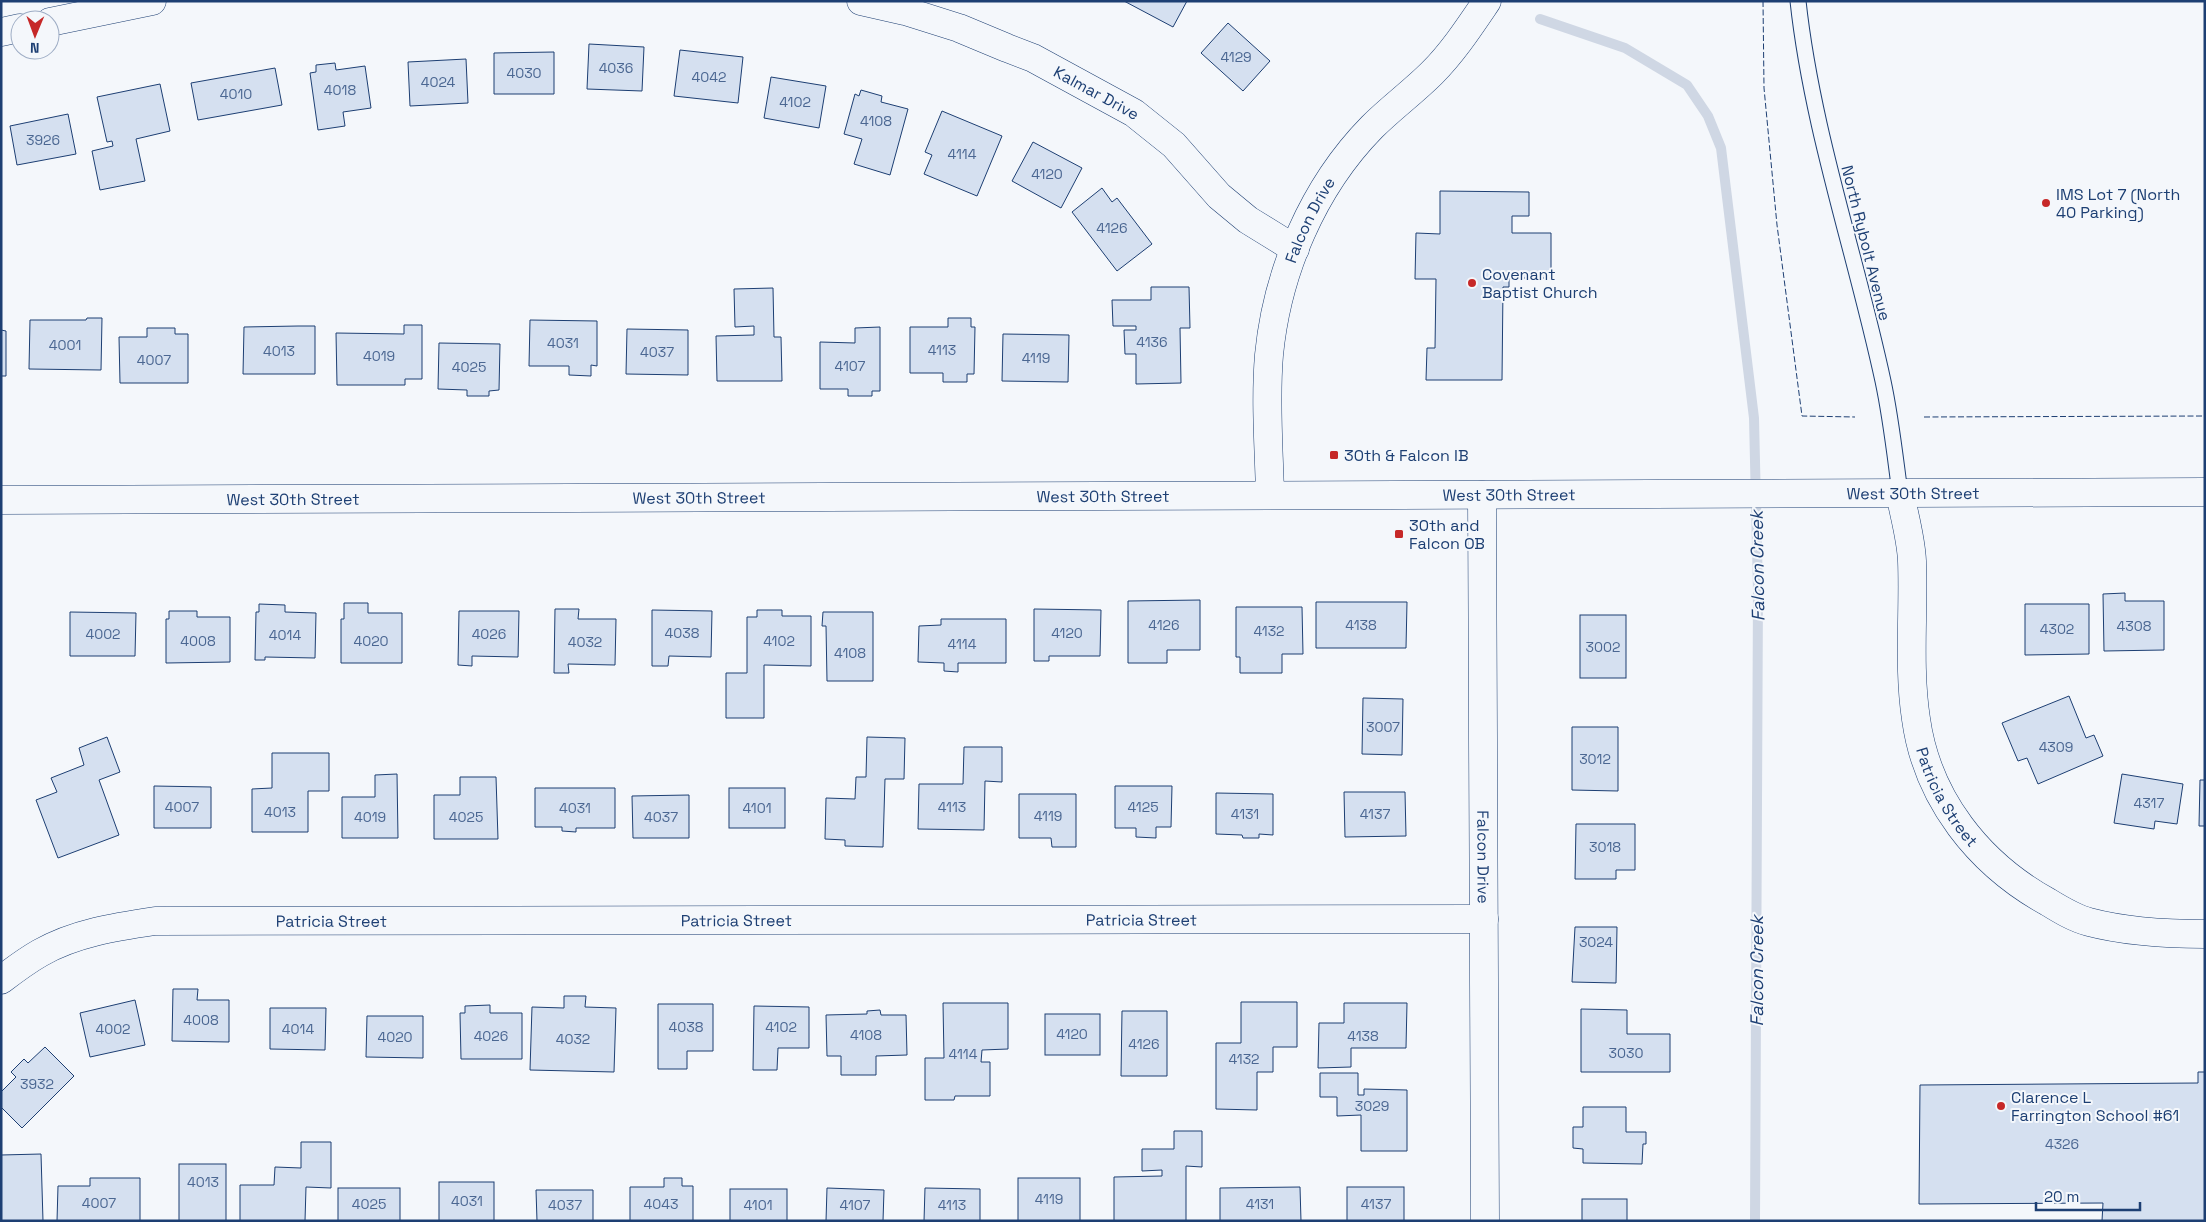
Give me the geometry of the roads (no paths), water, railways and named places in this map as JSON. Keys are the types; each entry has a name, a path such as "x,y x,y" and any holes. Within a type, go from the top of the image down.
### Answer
{"street":[{"path":"60,20 152,1"},
{"name":"Kalmar Drive","path":"861,1 905,11 959,28 1033,58 1134,113 1174,145 1219,196 1248,220 1294,249"},
{"name":"Falcon Drive","path":"1270,495 1269,354 1279,300 1294,249 1324,190 1351,152 1372,127 1431,74 1487,1"},
{"name":"West 30th Street","path":"1,500 2205,492"},
{"name":"Patricia Street","path":"1900,494 1912,558 1913,687 1916,721 1935,784 1959,825 1979,852 2016,884 2073,916 2088,922 2153,934 2205,934"},
{"name":"Falcon Drive","path":"1482,495 1485,1221"},
{"name":"Patricia Street","path":"1,980 18,966 42,952 76,937 131,923 155,921 1484,919"}],"lane":[{"name":"North Rybolt Avenue","path":"1798,1 1801,33 1824,145 1883,382 1900,494"}],"waterway":[{"name":"Falcon Creek","path":"1540,19 1625,48 1687,85 1708,116 1721,148 1754,418 1758,591 1755,1221"}],"place":[{"name":"IMS Lot 7 (North 40 Parking)","path":"2046,203"},
{"name":"Covenant Baptist Church","path":"1472,283"},
{"name":"30th & Falcon IB","path":"1334,455"},
{"name":"30th and Falcon OB","path":"1399,534"},
{"name":"Clarence L Farrington School #61","path":"2001,1106"}]}
